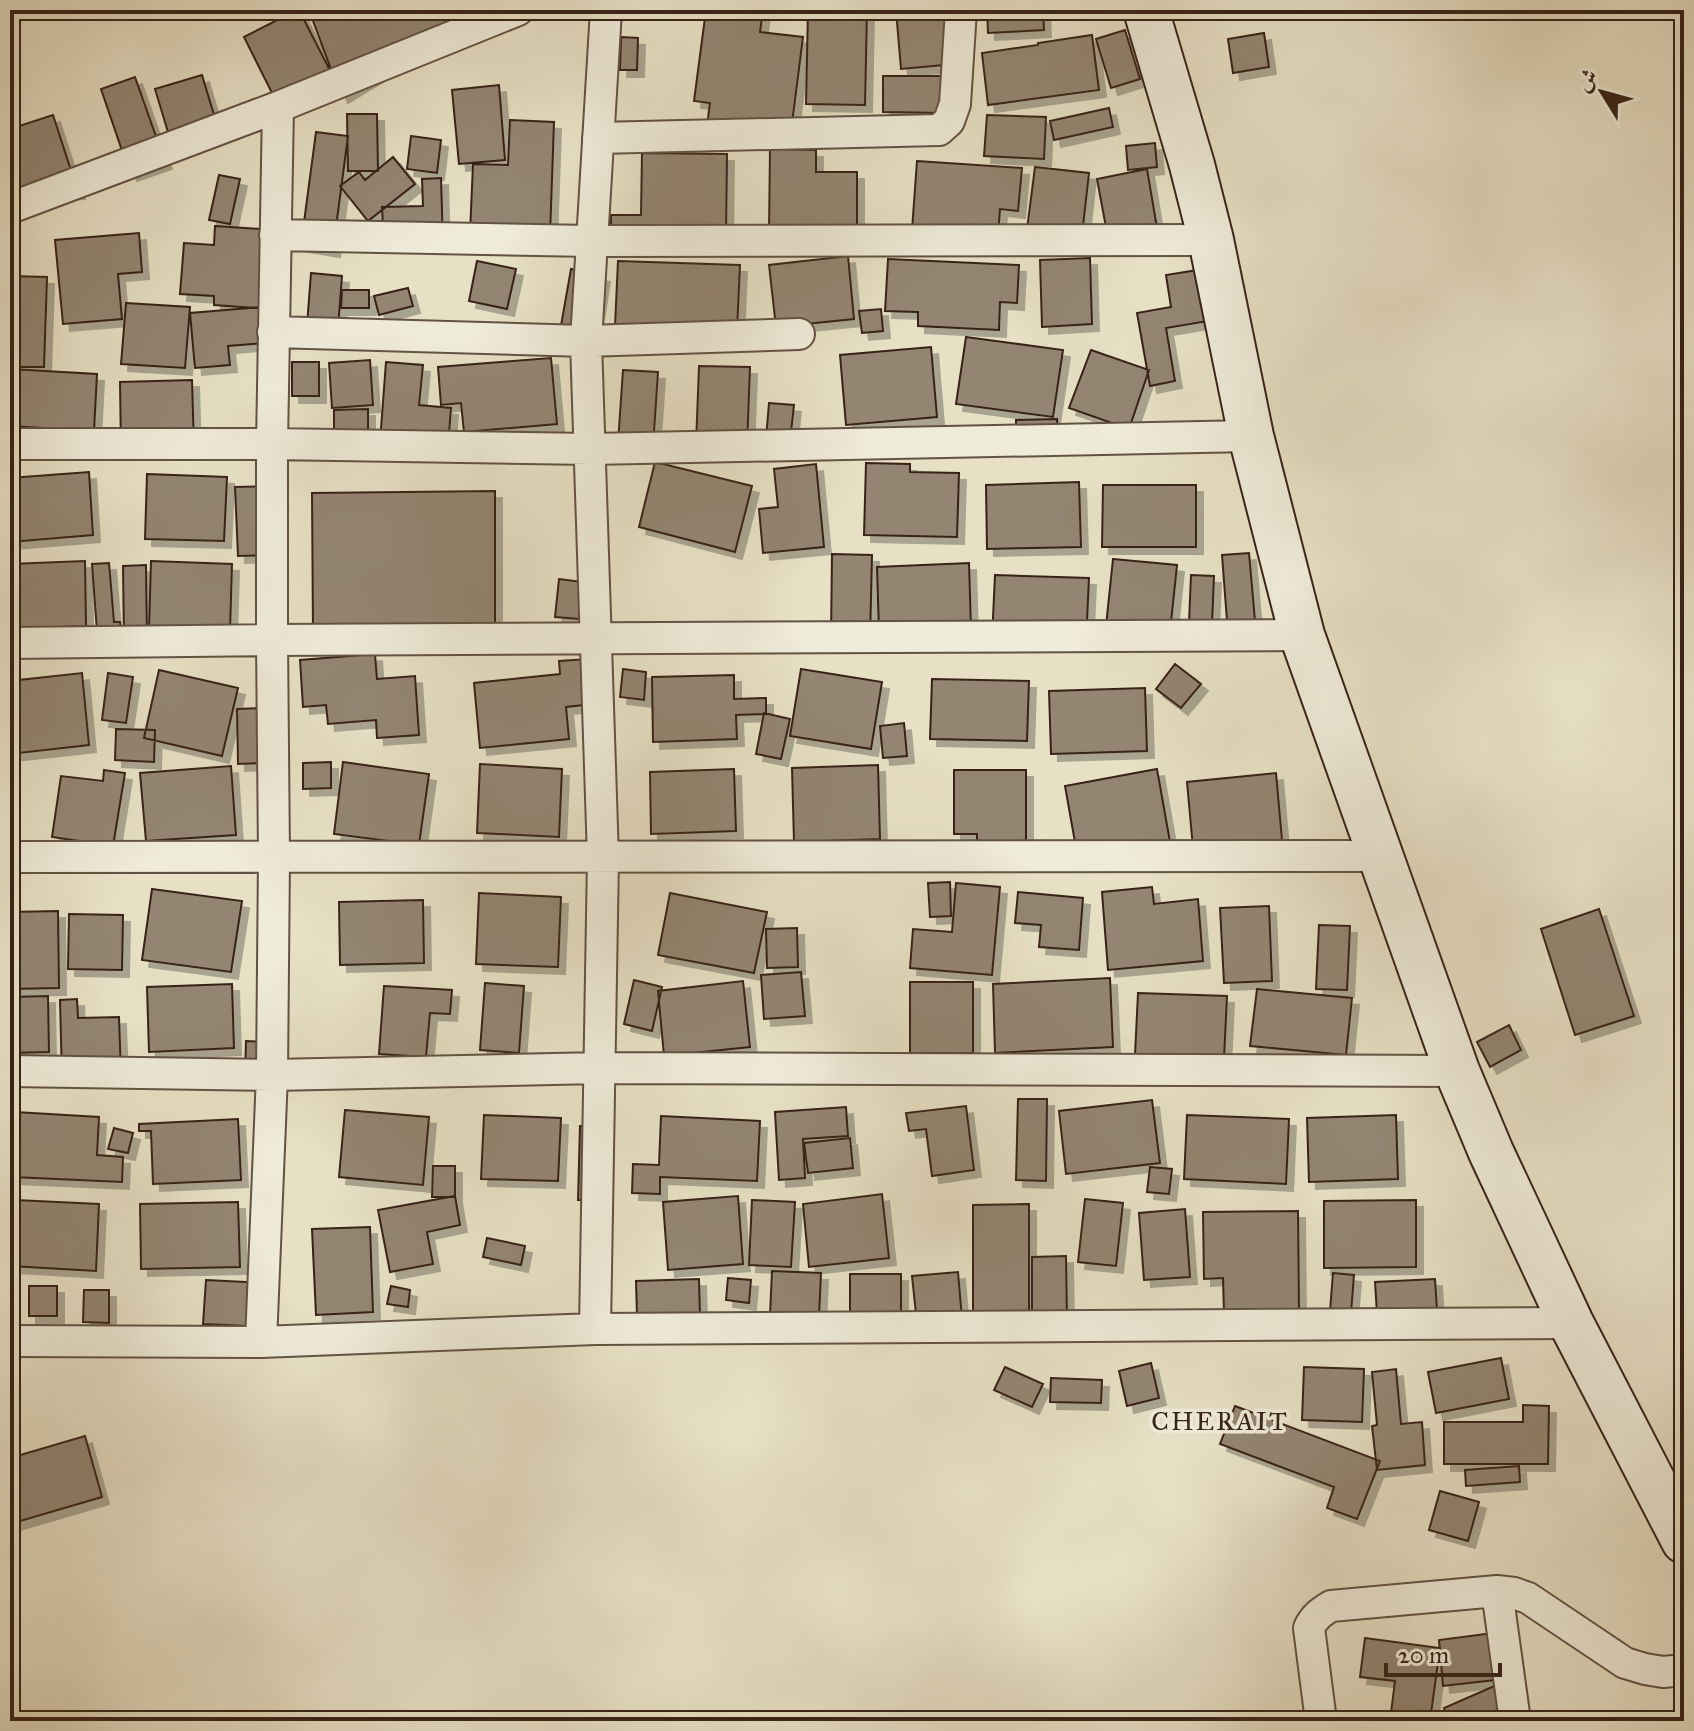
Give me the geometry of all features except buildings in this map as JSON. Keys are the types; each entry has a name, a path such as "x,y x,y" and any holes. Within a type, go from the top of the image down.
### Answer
{"main road":[{"path":"1146,10 1211,240 1251,436 1302,635 1457,1071 1491,1152 1571,1323 1684,1541"}],"street":[{"path":"10,208 278,107 518,10"},
{"path":"595,1329 603,858 586,341 606,10"},
{"path":"598,138 939,130 949,121 955,104 961,10"},
{"path":"261,1342 272,1075 272,444 278,107"},
{"path":"275,235 591,241 1211,240"},
{"path":"273,332 586,341 799,334"},
{"path":"10,444 591,449 1251,436"},
{"path":"10,643 1302,635"},
{"path":"10,857 1382,856"},
{"path":"10,1071 272,1075 599,1068 1457,1071"},
{"path":"10,1341 261,1342 595,1329 1571,1323"},
{"path":"1497,1591 1515,1721"},
{"path":"1321,1721 1309,1628 1321,1611 1331,1606 1497,1591 1514,1593 1528,1598 1625,1663 1654,1671 1684,1670"}],"district":[{"name":"CHERAIT","path":"1220,1421"}]}
